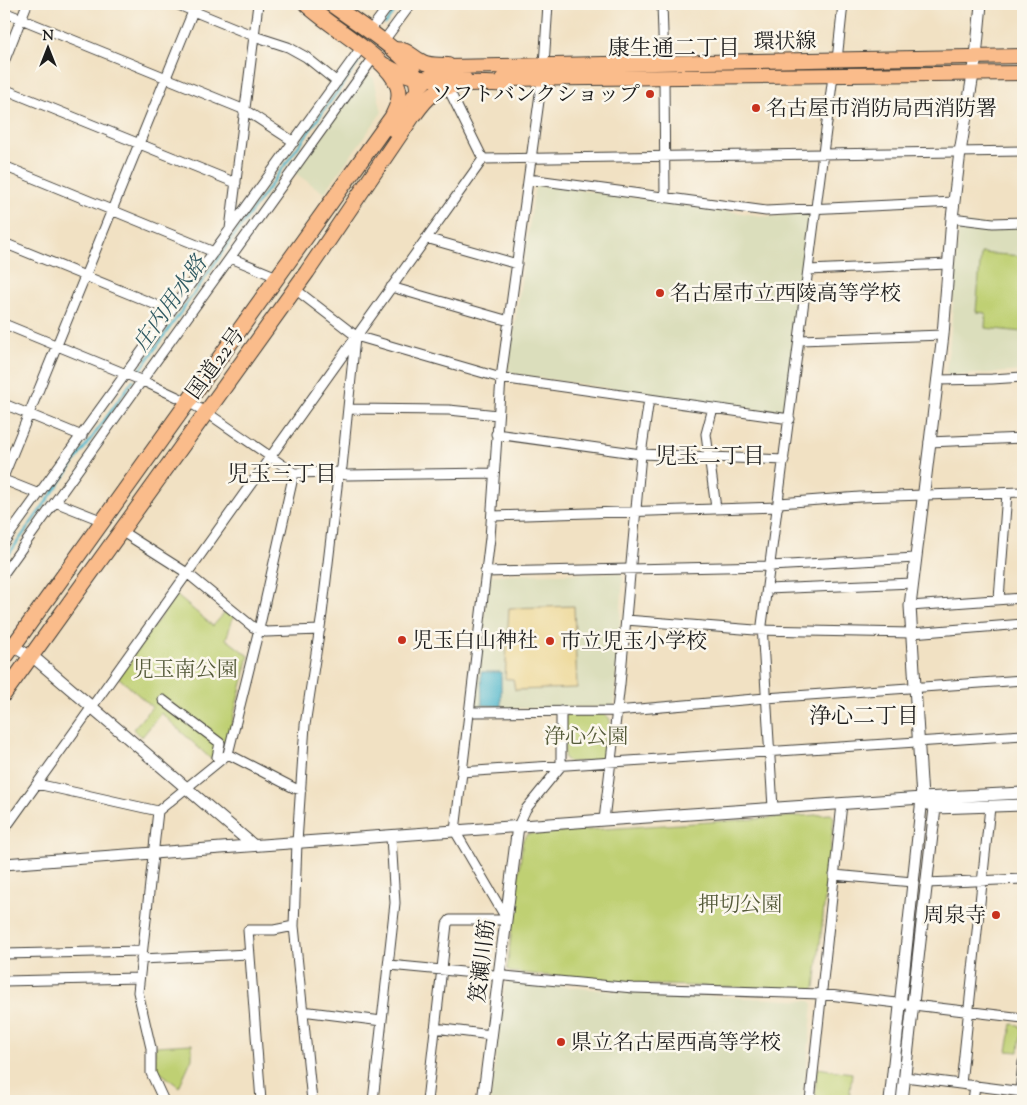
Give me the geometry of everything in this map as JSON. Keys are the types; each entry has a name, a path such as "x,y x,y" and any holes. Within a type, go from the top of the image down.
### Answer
{"highway":[{"name":"国道22号","path":"4,659 8,644 103,521 392,117 399,102 399,89 393,75 377,60 306,4"},
{"path":"331,4 388,46 411,67 420,83"},
{"path":"412,117 432,94 445,83 458,85 507,84 512,79"},
{"name":"国道22号","path":"4,694 295,289 412,117 417,107 420,83"}],"main road":[{"path":"388,46 404,49 422,62 432,65 458,67"},
{"name":"環状線","path":"512,79 543,72 664,63 1023,56"},
{"path":"377,60 399,74 420,83 445,83"},
{"path":"348,179 357,176 420,83 440,69 458,67"},
{"name":"環状線","path":"458,67 664,78 1023,73"}],"street":[{"path":"4,62 27,4"},
{"path":"176,4 195,7 254,36 288,48 306,57 337,82"},
{"path":"232,253 228,233 258,4"},
{"path":"369,32 390,4"},
{"path":"388,46 411,4"},
{"path":"427,1101 447,924 450,920 506,919 455,831 492,516 501,378 543,72 548,4"},
{"path":"662,4 664,63"},
{"path":"837,60 843,4"},
{"path":"890,1101 922,798 910,606 943,335 952,218 960,152 976,57 981,4"},
{"path":"4,475 195,7"},
{"path":"4,12 244,110 294,142"},
{"path":"4,542 361,48"},
{"path":"4,573 232,253 377,60"},
{"path":"773,808 763,631 833,76"},
{"path":"664,78 665,198"},
{"path":"445,83 483,159"},
{"path":"4,89 236,183"},
{"path":"483,159 1023,151"},
{"path":"4,830 483,159"},
{"path":"4,166 214,252"},
{"path":"529,179 766,211 954,202"},
{"path":"952,218 993,223 1023,222"},
{"path":"426,238 517,264"},
{"path":"4,243 170,311"},
{"path":"232,253 277,277"},
{"path":"808,270 948,264"},
{"path":"391,287 509,321"},
{"path":"295,289 356,337 501,378 790,419"},
{"path":"4,324 127,374 188,402 206,412 294,473 494,473"},
{"path":"800,340 943,335"},
{"path":"312,1101 294,926 297,842 305,725 320,630 356,337"},
{"path":"937,380 1023,377"},
{"path":"604,820 626,620 641,454 649,399"},
{"path":"4,404 82,436"},
{"path":"713,408 706,434 716,508"},
{"path":"348,409 449,410 498,415"},
{"path":"496,434 641,454 784,460"},
{"path":"929,442 1023,438"},
{"path":"164,1101 151,1073 151,1048 138,992 158,812 228,754 260,630 294,473"},
{"path":"4,480 38,494"},
{"path":"492,516 546,515 569,512 636,512 779,505 860,497 923,494 1023,492"},
{"path":"998,599 1007,493"},
{"path":"55,502 103,521"},
{"path":"121,531 187,573 260,630 266,632 320,630"},
{"path":"485,572 770,566 916,558"},
{"path":"767,589 913,582"},
{"path":"910,606 1023,598"},
{"path":"626,620 763,631 912,633 1023,624"},
{"path":"8,644 38,661 253,845"},
{"path":"469,712 616,710 1023,680"},
{"path":"163,700 220,743 217,757 219,761"},
{"path":"518,826 526,809 561,766 560,711"},
{"path":"461,772 1023,735"},
{"path":"228,754 301,790"},
{"path":"36,784 158,812"},
{"path":"4,864 773,808 1023,793"},
{"path":"922,798 934,808 1023,805"},
{"path":"810,1101 842,804"},
{"path":"961,1084 990,807"},
{"path":"902,1101 934,808"},
{"name":"笈瀬川筋","path":"483,1101 518,826"},
{"path":"373,1101 395,903 391,837"},
{"path":"834,875 913,882"},
{"path":"926,883 1023,879"},
{"path":"489,890 510,892"},
{"path":"261,1101 248,930 274,930 294,926"},
{"path":"4,954 250,954"},
{"path":"389,965 633,988 821,994 1023,1018"},
{"path":"4,981 140,978"},
{"path":"302,1011 382,1021"},
{"path":"435,1028 491,1035"},
{"path":"905,1077 1022,1091 1023,1062"},
{"path":"973,1101 974,1085"}],"shaded area":[{"path":"369,75 374,79 382,112 324,193 295,173 364,77"},
{"name":"名古屋市立西陵高等学校","path":"538,184 769,217 808,212 813,215 786,410 782,414 512,374 508,370 535,186"},
{"path":"959,225 1023,226 1023,371 948,376 946,372"},
{"name":"市立児玉小学校","path":"619,573 623,577 614,704 612,707 477,709 474,705 489,577 493,575"},
{"path":"508,982 626,992 810,1001 813,1004 803,1101 490,1101 505,985"}],"green space":[{"path":"981,253 1023,256 1023,332 985,328 986,313 976,312"},
{"name":"児玉南公園","path":"176,595 213,626 227,610 234,615 226,639 249,656 224,753 213,761 161,713 142,737 133,729 152,707 118,677"},
{"name":"浄心公園","path":"568,714 605,714 610,719 605,755 600,761 569,762 564,758 564,719"},
{"name":"押切公園","path":"831,814 834,817 815,988 812,990 633,984 510,972 507,969 523,839 528,834"},
{"path":"1012,1024 1019,1025 1021,1030 1019,1052 1007,1051"},
{"path":"192,1044 192,1058 179,1087 155,1068 155,1046"},
{"path":"817,1068 852,1073 849,1101 817,1098 815,1094"}],"sand":[{"path":"574,606 577,688 515,690 513,679 505,679 509,608"}],"water":[{"path":"481,672 501,672 501,706 482,705"}],"waterway":[{"name":"庄内用水路","path":"385,24 400,4"},
{"name":"庄内用水路","path":"136,376 358,63"},
{"name":"庄内用水路","path":"4,561 133,380"}],"place":[{"name":"ソフトバンクショップ","path":"650,94"},
{"name":"名古屋市消防局西消防署","path":"756,108"},
{"name":"名古屋市立西陵高等学校","path":"660,293"},
{"name":"児玉白山神社","path":"402,640"},
{"name":"市立児玉小学校","path":"550,641"},
{"name":"周泉寺","path":"996,915"},
{"name":"県立名古屋西高等学校","path":"561,1042"}],"district":[{"name":"康生通二丁目","path":"674,47"},
{"name":"児玉二丁目","path":"710,455"},
{"name":"児玉三丁目","path":"282,473"},
{"name":"浄心二丁目","path":"864,715"}]}
